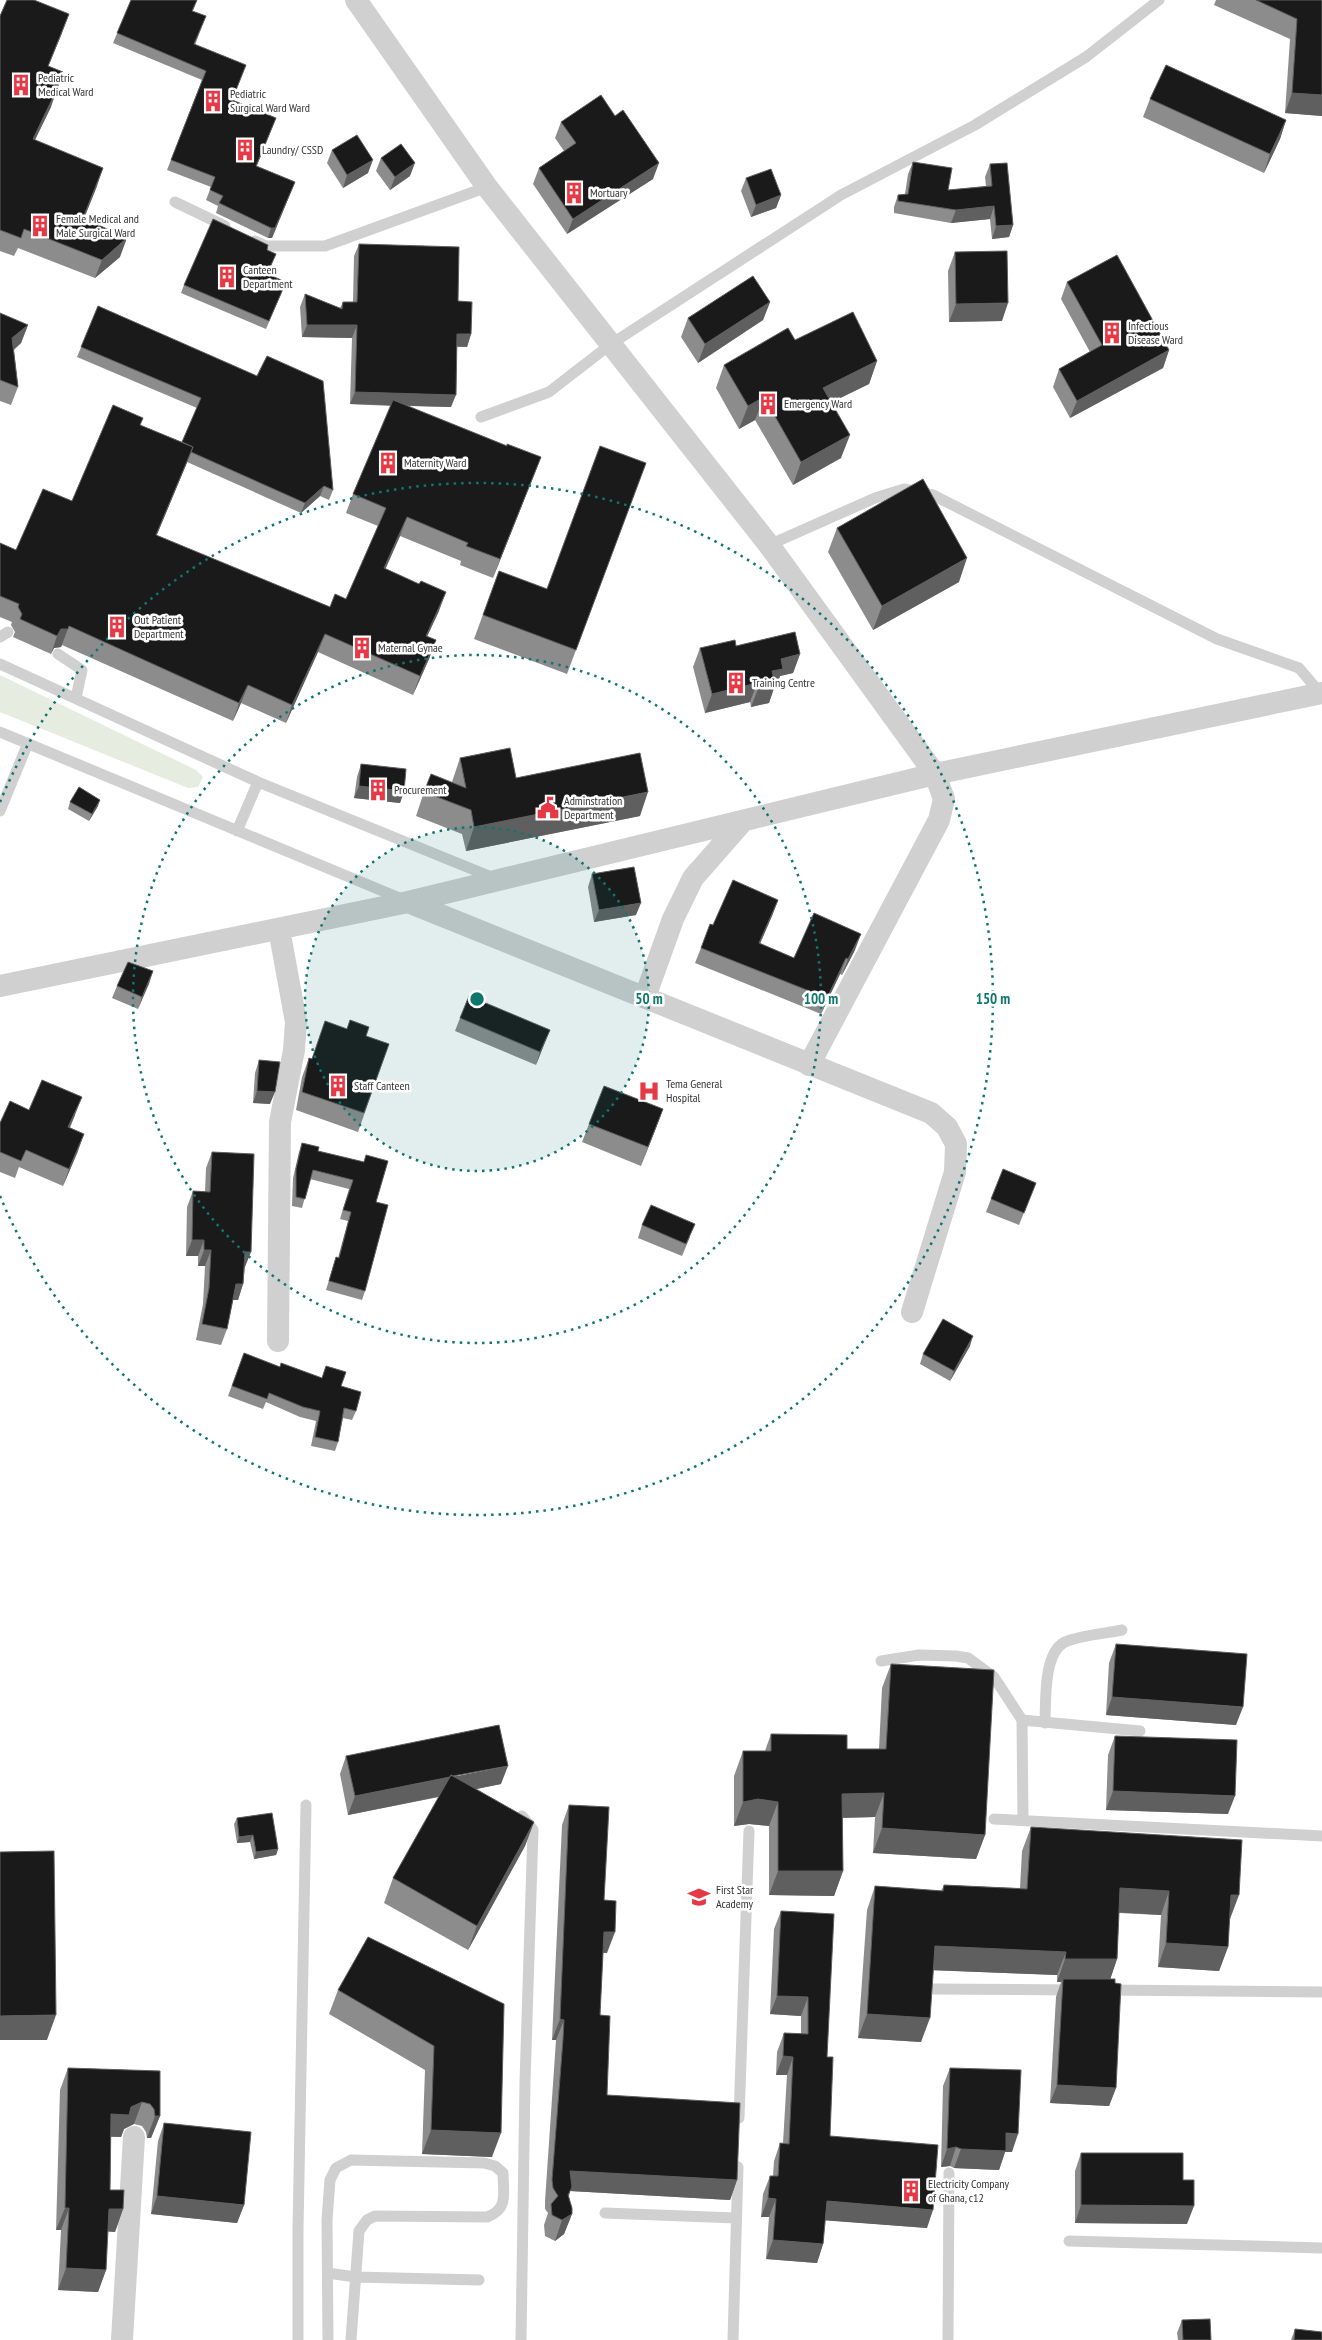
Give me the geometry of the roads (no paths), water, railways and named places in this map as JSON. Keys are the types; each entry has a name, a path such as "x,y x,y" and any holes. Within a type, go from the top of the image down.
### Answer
{"street":[{"path":"356,0 487,187 769,545 935,774 944,799 939,820 809,1064"},
{"path":"0,986 408,902 935,774 1321,694"},
{"path":"645,998 673,919 693,878 743,821"},
{"path":"408,902 931,1113 947,1127 956,1144 955,1172 912,1312"},
{"path":"278,1341 280,1122 294,1050 296,1022 279,929"},
{"path":"122,2340 134,2137"}],"lane":[{"path":"481,416 549,392 611,344 840,195 975,125 1086,57 1159,0"},
{"path":"175,202 266,246 325,246 487,187"},
{"path":"769,545 875,498 904,489 933,496 1217,639 1299,668 1321,694"},
{"path":"58,654 82,670 76,698"},
{"path":"0,664 258,782 498,880"},
{"path":"0,732 408,902"},
{"path":"0,811 28,743"},
{"path":"238,831 258,782"},
{"path":"1045,1722 1049,1664 1054,1653 1064,1642 1122,1630"},
{"path":"881,1661 919,1655 956,1656 968,1658 994,1677 1022,1720 1024,1820"},
{"path":"1022,1720 1140,1731"},
{"path":"298,2340 298,2229 306,1805"},
{"path":"511,1810 526,1818 534,1830 524,2092 521,2340"},
{"path":"994,1819 1322,1836"},
{"path":"739,2128 749,1831"},
{"path":"932,1989 1322,1992"},
{"path":"733,2340 738,2158"},
{"path":"328,2340 327,2220 330,2180 336,2168 351,2160 484,2163 495,2166 503,2173 503,2204 497,2213 487,2217 375,2216 367,2220 359,2231 351,2340"},
{"path":"948,2340 949,2173"},
{"path":"605,2213 736,2218"},
{"path":"1070,2241 1322,2248"},
{"path":"328,2273 355,2277 479,2280"}],"place":[{"name":"Pediatric Medical Ward","path":"21,85"},
{"name":"Pediatric Surgical Ward Ward","path":"213,101"},
{"name":"Laundry/ CSSD","path":"245,150"},
{"name":"Mortuary","path":"574,193"},
{"name":"Female Medical and Male Surgical Ward","path":"40,226"},
{"name":"Canteen Department","path":"227,277"},
{"name":"Infectious Disease Ward","path":"1112,333"},
{"name":"Emergency Ward","path":"768,404"},
{"name":"Maternity Ward","path":"388,463"},
{"name":"Out Patient Department","path":"117,627"},
{"name":"Maternal Gynae","path":"362,648"},
{"name":"Training Centre","path":"736,683"},
{"name":"Procurement","path":"378,790"},
{"name":"Adminstration Department","path":"548,808"},
{"name":"Staff Canteen","path":"338,1086"},
{"name":"Tema General Hospital","path":"649,1091"},
{"name":"First Star Academy","path":"699,1897"},
{"name":"Electricity Company of Ghana, c12","path":"911,2191"}]}
